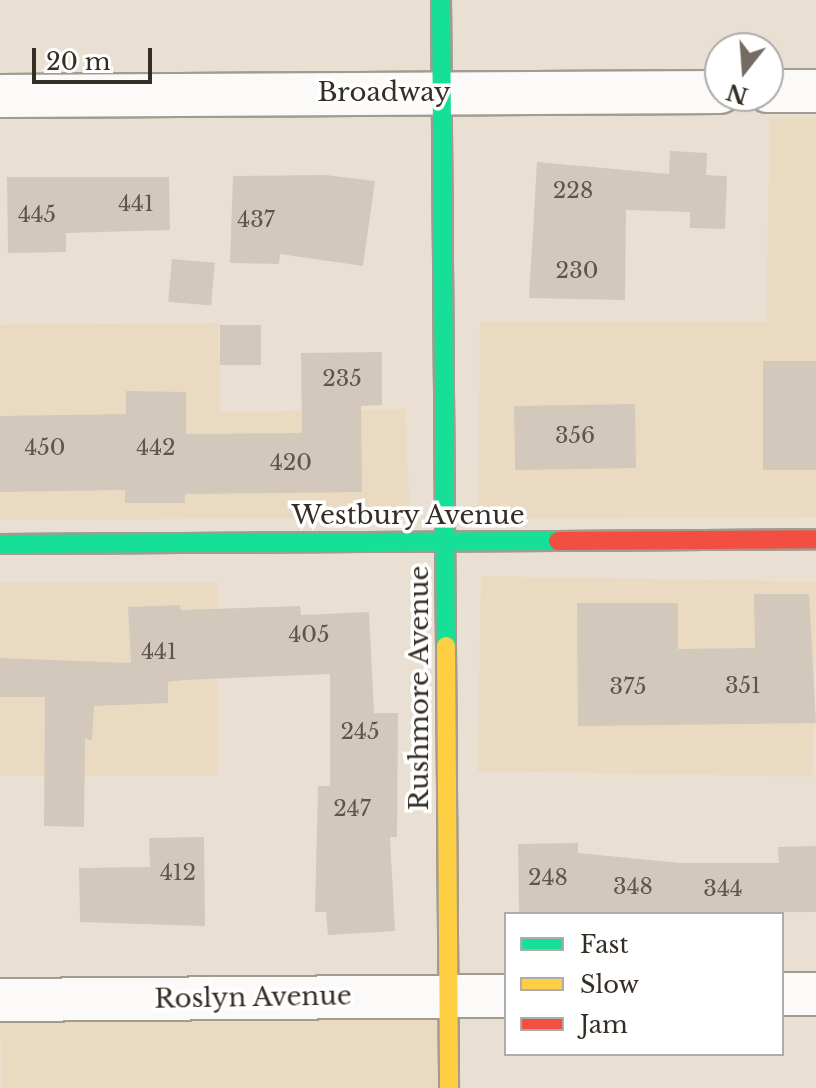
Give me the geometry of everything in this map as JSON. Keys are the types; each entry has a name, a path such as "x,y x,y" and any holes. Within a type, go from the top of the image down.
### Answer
{"street":[{"name":"Rushmore Avenue","path":"441,0 449,1088"},
{"path":"784,91 816,91"},
{"name":"Broadway","path":"0,96 704,92"},
{"name":"Westbury Avenue","path":"0,544 816,539"},
{"path":"784,994 816,994"},
{"name":"Roslyn Avenue","path":"0,1000 504,996"}],"shaded area":[{"path":"770,117 816,117 816,517 478,518 480,322 766,322"},
{"path":"219,323 220,412 405,409 410,518 0,520 0,325"},
{"path":"481,576 816,582 813,777 478,771"},
{"path":"0,583 217,583 217,776 0,776"},
{"path":"448,996 450,1088 2,1088 0,1004"}],"building":[{"path":"670,151 707,153 706,175 727,176 725,229 690,228 690,212 626,210 625,300 529,298 537,162 669,174"},
{"path":"326,175 375,181 363,266 280,254 279,264 230,263 233,176"},
{"path":"7,177 169,177 170,230 66,233 66,252 8,253"},
{"path":"172,259 215,263 211,306 168,302"},
{"path":"220,325 261,325 261,365 220,365"},
{"path":"382,352 382,405 361,406 362,492 185,494 185,503 125,503 125,490 0,492 0,416 126,414 126,391 186,392 186,434 302,433 301,353"},
{"path":"763,361 816,361 816,470 763,470"},
{"path":"635,404 636,468 515,470 514,406"},
{"path":"754,594 809,594 816,723 578,726 577,603 678,603 678,649 755,648"},
{"path":"180,605 181,610 300,606 301,615 369,612 374,713 398,713 397,837 390,837 395,931 328,935 326,912 315,912 318,786 330,786 330,674 168,682 168,703 94,706 92,740 85,739 84,827 44,826 45,697 0,697 0,658 131,663 128,607"},
{"path":"204,837 205,926 80,922 79,868 150,867 149,838"},
{"path":"578,843 578,853 680,863 779,863 778,847 816,846 816,912 519,912 518,844"}],"traffic: fast":[{"path":"441,0 446,646"},
{"path":"0,544 558,541"}],"traffic: slow":[{"path":"446,646 449,1088"}],"traffic: jam":[{"path":"558,541 816,539"}]}
